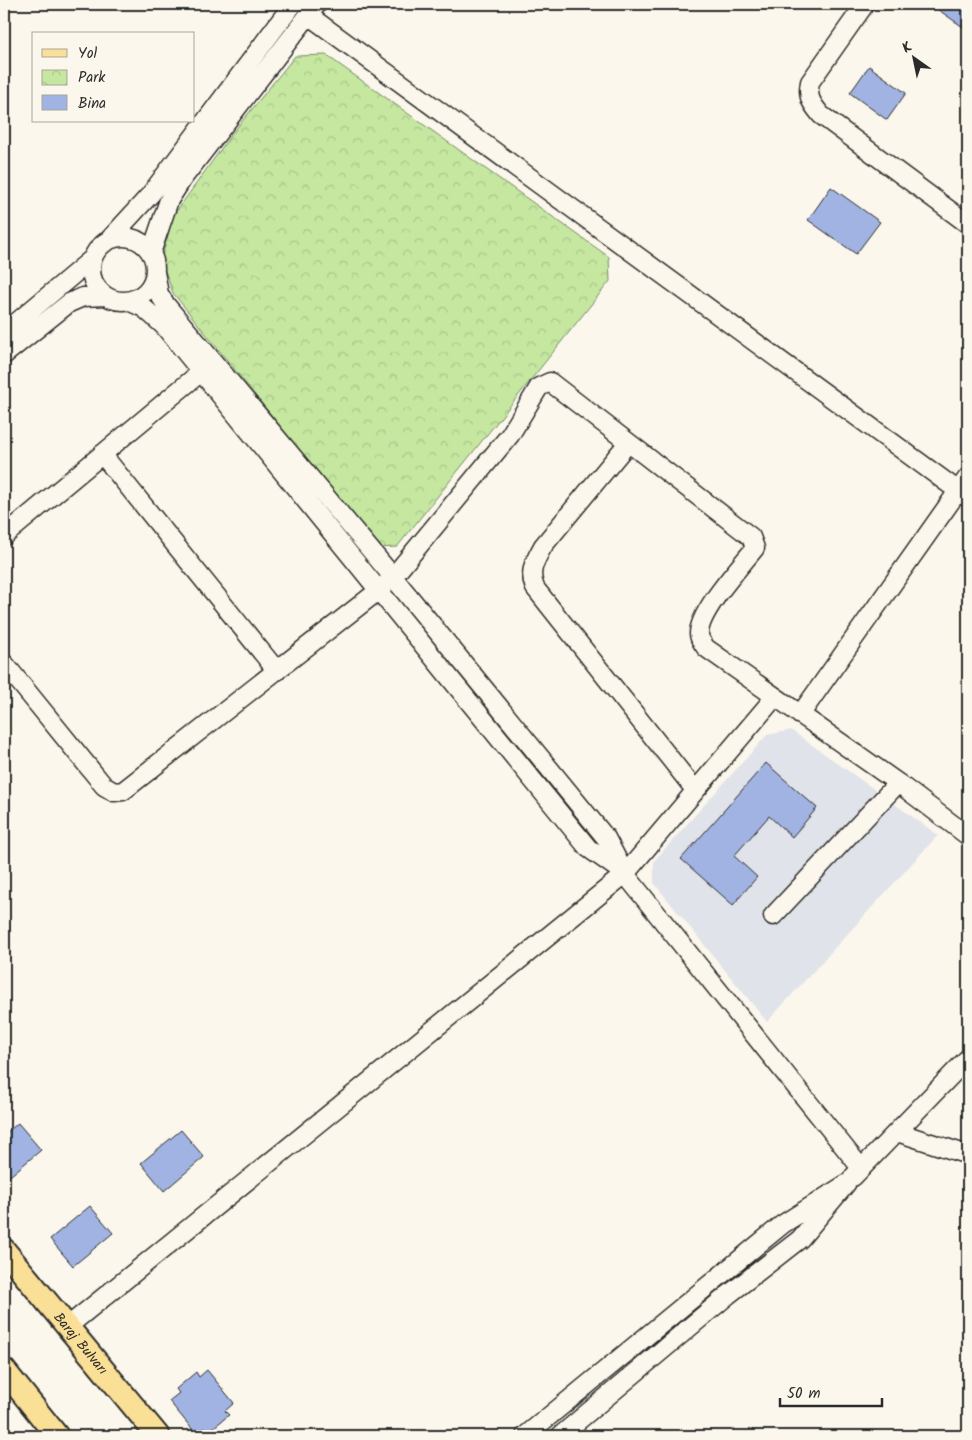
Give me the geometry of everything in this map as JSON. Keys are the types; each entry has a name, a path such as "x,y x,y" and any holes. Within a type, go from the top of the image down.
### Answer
{"main road":[{"name":"Baraj Bulvarı","path":"4,1250 158,1436"},
{"path":"4,1370 57,1436"}],"street":[{"path":"4,333 93,258 150,196 293,4"},
{"path":"865,4 810,82 808,95 810,103 821,116 968,224"},
{"path":"800,716 965,489 312,9 183,178 169,200 151,253 159,294 166,305 393,577 606,838 625,874 861,1168"},
{"path":"107,242 116,238 136,240 151,253"},
{"path":"93,258 91,269 93,280 98,289 106,296 128,301 144,308 164,326 378,592 588,848 625,874"},
{"path":"128,301 138,298 147,291 155,272"},
{"path":"4,354 69,303 83,297 106,296"},
{"path":"4,536 201,372"},
{"path":"4,663 104,786 114,792 123,791 378,592 393,577 510,435 539,388 550,382 751,538 755,548 720,592 700,624 698,636 706,648 774,698 898,783 968,836"},
{"path":"628,442 543,546 532,564 531,578 535,588 695,790"},
{"path":"102,454 277,671"},
{"path":"67,1327 625,874 774,698"},
{"path":"773,916 898,783"},
{"path":"560,1436 728,1296 800,1239 846,1184 968,1058"},
{"path":"896,1132 968,1155"},
{"path":"525,1436 783,1224 846,1184"}],"shaded area":[{"path":"791,730 938,835 767,1022 654,883 654,861 767,735"}],"green space":[{"path":"326,55 609,257 610,281 397,547 378,548 173,293 161,260 173,216 231,135 295,56"}],"building":[{"path":"930,4 968,4 968,20 963,27"},
{"path":"869,66 906,93 887,120 850,93"},
{"path":"831,187 880,222 856,254 808,220"},
{"path":"766,763 817,808 792,837 769,816 734,856 757,877 733,905 681,859"},
{"path":"18,1123 41,1150 4,1181 4,1135"},
{"path":"181,1130 204,1157 164,1191 141,1163"},
{"path":"90,1206 113,1233 73,1266 50,1239"},
{"path":"207,1370 234,1403 225,1411 229,1415 208,1432 205,1428 197,1435 169,1401 179,1393 176,1389 196,1372 199,1377"}]}
